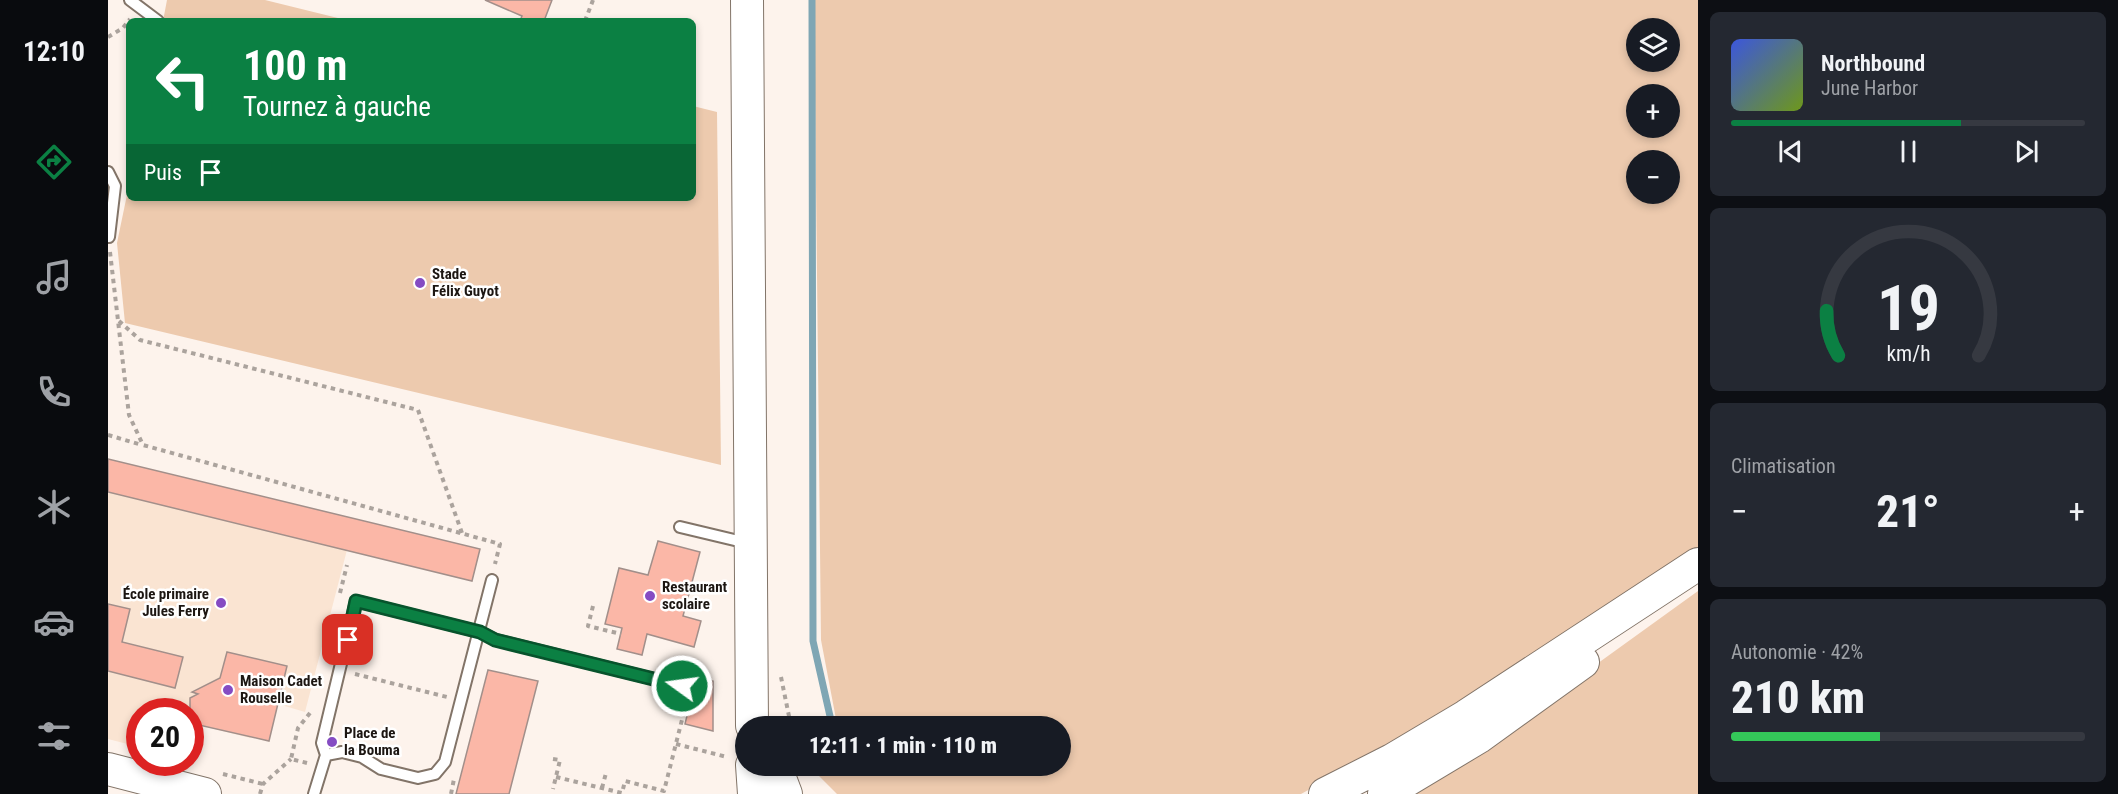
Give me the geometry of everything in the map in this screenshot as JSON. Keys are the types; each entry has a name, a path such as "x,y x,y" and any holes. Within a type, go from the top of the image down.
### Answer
{"main road":[{"path":"747,0 754,716"},
{"path":"1325,794 1392,760 1466,716 1698,564"},
{"path":"1384,794 1479,737 1657,608 1698,575"},
{"path":"1345,794 1392,760"},
{"path":"108,769 205,794"},
{"path":"748,776 754,794"},
{"path":"779,776 786,794"}],"lane":[{"path":"135,3 154,18"},
{"path":"108,172 115,186 108,237"},
{"path":"680,527 752,544"},
{"path":"326,755 342,752 362,757 381,769 418,778 435,774 445,762 492,580"},
{"path":"314,794 326,755 322,743 356,601 480,632 495,640 690,688"}],"path":[{"path":"586,18 593,0"},
{"path":"128,18 135,3"},
{"path":"108,37 123,28 126,22"},
{"path":"108,237 129,415 142,445"},
{"path":"118,321 140,340 418,410 462,533"},
{"path":"108,435 500,544 492,580"},
{"path":"593,606 588,626 621,634"},
{"path":"340,670 462,701"},
{"path":"556,777 622,793 626,781 664,791 690,688"},
{"path":"676,744 735,760"},
{"path":"260,794 263,784 291,759"},
{"path":"553,759 560,760 553,789"},
{"path":"602,789 606,773"}],"shaded area":[{"path":"167,0 265,0 338,18 164,18"},
{"path":"814,0 1698,0 1698,551 1542,656 1301,794 837,794 819,776 1071,776 1071,716 835,716 821,640"},
{"name":"Stade Félix Guyot","path":"696,107 717,112 721,465 125,323 117,243 126,200 696,201"},
{"name":"École primaire Jules Ferry","path":"108,459 355,519 305,712 278,704 275,713 250,738 204,726 204,698 126,698 126,744 108,739"},
{"path":"1698,591 1698,794 1406,794 1483,746"}],"building":[{"path":"485,0 552,0 545,18 521,18 522,16"},
{"path":"108,459 480,549 472,581 108,492"},
{"name":"Restaurant scolaire","path":"658,541 700,552 683,616 701,621 694,647 647,634 642,655 617,649 622,628 605,624 619,568 648,575"},
{"path":"108,604 130,609 122,642 183,657 175,688 108,671"},
{"name":"Maison Cadet Rouselle","path":"227,652 287,666 269,741 204,726 204,698 190,698 198,694 192,692 220,678"},
{"path":"488,670 538,681 509,794 456,794"},
{"path":"697,677 713,681 713,731 685,724 692,695 697,689 695,683"}],"waterway":[{"path":"812,0 813,641 830,716"}],"place":[{"name":"Stade Félix Guyot","path":"420,283"},
{"name":"Restaurant scolaire","path":"650,596"},
{"name":"École primaire Jules Ferry","path":"221,603"},
{"name":"Maison Cadet Rouselle","path":"228,690"},
{"name":"Place de la Bouma","path":"332,742"}],"route":[{"path":"348,640 356,601 480,632 495,640 682,686"}]}
